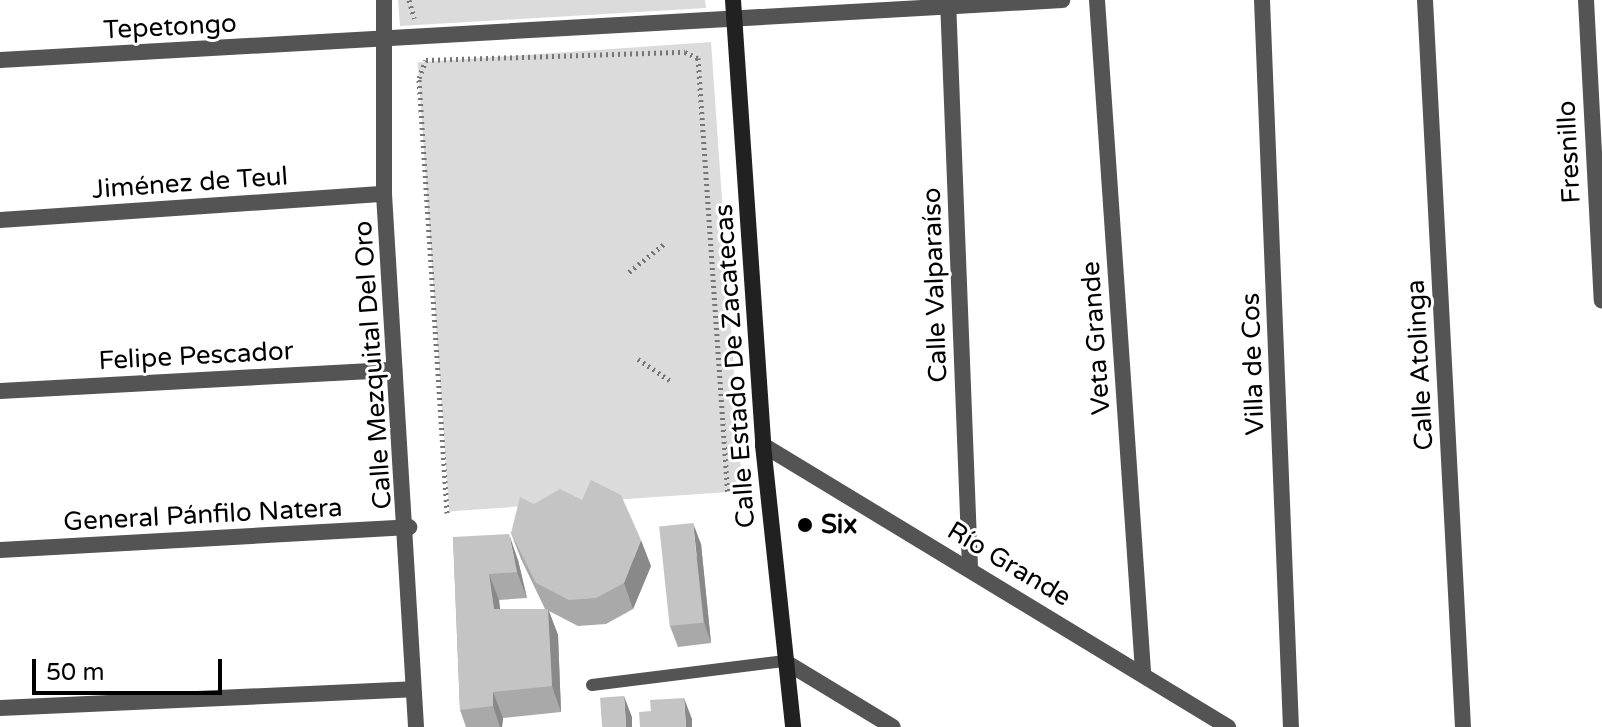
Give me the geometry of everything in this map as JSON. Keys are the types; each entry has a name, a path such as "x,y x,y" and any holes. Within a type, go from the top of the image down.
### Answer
{"street":[{"name":"Calle Mezquital Del Oro","path":"384,0 387,39 384,194 394,370 409,527 416,727"},
{"name":"Tepetongo","path":"0,60 387,39 733,8 1062,0"},
{"name":"Veta Grande","path":"1097,0 1143,672"},
{"name":"Villa de Cos","path":"1262,0 1291,727"},
{"name":"Calle Atolinga","path":"1425,0 1463,727"},
{"name":"Fresnillo","path":"1586,0 1597,133 1602,301"},
{"name":"Calle Valparaíso","path":"948,2 970,568"},
{"name":"Calle Estado De Zacatecas","path":"733,8 763,445 793,727"},
{"name":"Jiménez de Teul","path":"0,220 384,194"},
{"name":"Felipe Pescador","path":"0,391 394,370"},
{"name":"Río Grande","path":"763,445 1143,672 1228,727"},
{"name":"General Pánfilo Natera","path":"0,550 409,527"},
{"path":"784,661 893,727"},
{"path":"0,708 413,689"}],"lane":[{"path":"592,685 784,661"}],"path":[{"path":"409,0 411,15"},
{"path":"447,513 419,78 426,60 685,52 698,58 728,493"},
{"path":"629,272 664,244"},
{"path":"638,359 671,381"}],"shaded area":[{"path":"398,0 705,0 706,8 400,26"},
{"path":"711,42 742,491 449,511 418,63"}],"building":[{"path":"591,480 621,495 641,540 624,583 596,598 569,600 536,583 511,533 520,497 534,504 560,489 582,500"},
{"path":"693,523 703,622 670,626 659,527"},
{"path":"509,534 517,572 489,574 494,609 548,609 552,686 493,692 493,706 460,710 453,537"},
{"path":"624,696 626,727 602,727 600,698"},
{"path":"684,698 686,727 640,727 639,712 651,711 650,700"}],"place":[{"name":"Six","path":"805,525"}]}
